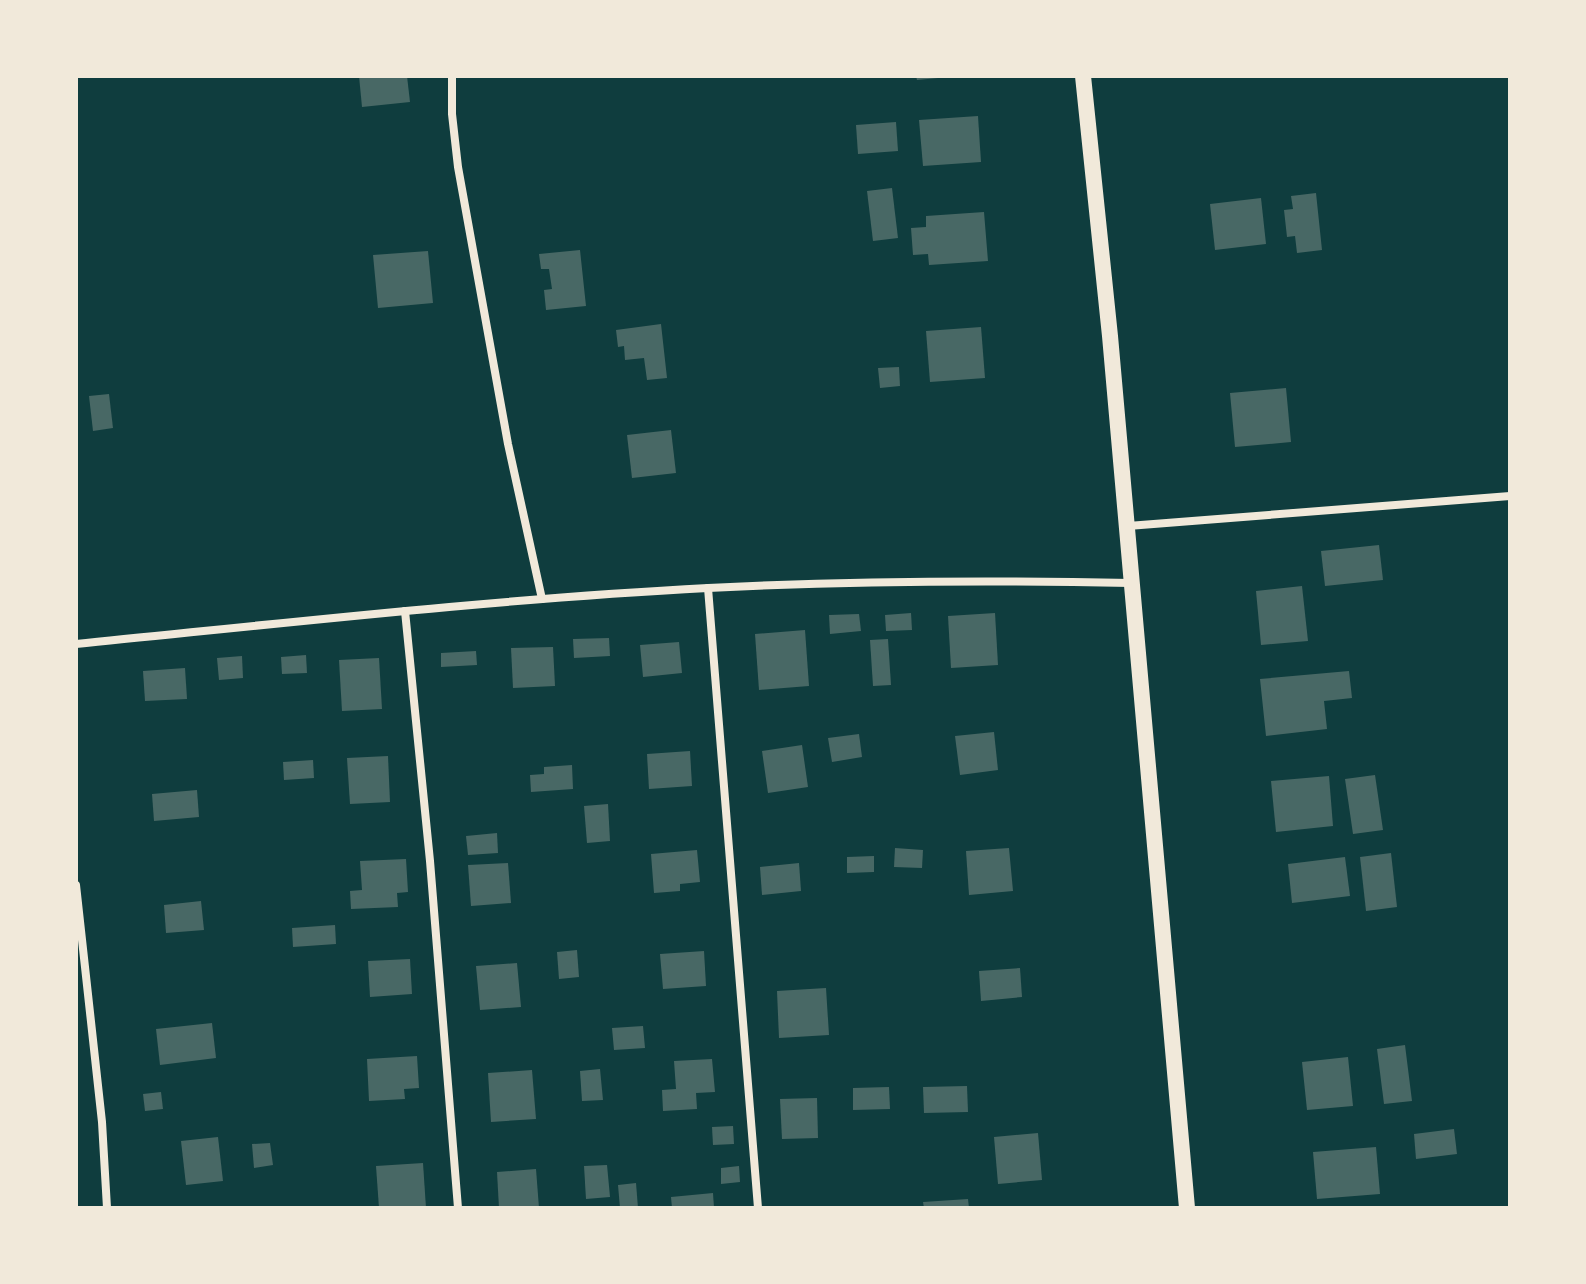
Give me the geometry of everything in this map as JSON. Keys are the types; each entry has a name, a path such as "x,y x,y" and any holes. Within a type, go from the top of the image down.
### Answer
{"main road":[{"path":"1083,76 1110,336 1187,1208"}],"street":[{"path":"452,76 452,114 458,167 506,433 542,599"},
{"path":"1127,526 1510,496"},
{"path":"76,644 405,611 708,588 855,582 1131,583"},
{"path":"708,588 758,1208"},
{"path":"405,611 430,861 458,1208"},
{"path":"76,885 99,1083 107,1208"}],"building":[{"path":"359,76 407,76 410,102 362,107"},
{"path":"916,76 938,76 938,78 917,80"},
{"path":"978,116 981,162 923,166 919,120"},
{"path":"896,122 898,151 858,154 856,125"},
{"path":"892,188 898,238 873,241 867,191"},
{"path":"1316,193 1322,250 1297,253 1295,236 1287,237 1284,210 1293,209 1291,196"},
{"path":"1261,198 1266,244 1215,250 1210,204"},
{"path":"984,212 988,261 929,265 928,254 913,255 911,228 926,227 926,216"},
{"path":"580,250 586,306 546,310 544,290 552,289 549,269 541,269 539,254"},
{"path":"428,251 433,303 378,308 373,255"},
{"path":"661,324 667,378 647,380 644,358 625,360 624,346 618,347 616,330"},
{"path":"981,327 985,378 930,382 926,331"},
{"path":"899,367 900,386 880,388 878,368"},
{"path":"1286,388 1291,442 1235,447 1230,393"},
{"path":"109,394 113,428 93,431 89,396"},
{"path":"671,430 676,473 632,478 627,435"},
{"path":"1379,545 1383,580 1325,586 1321,551"},
{"path":"1302,586 1308,641 1261,645 1256,591"},
{"path":"911,613 912,630 886,631 885,615"},
{"path":"995,613 998,665 951,668 948,616"},
{"path":"859,614 861,631 830,634 829,615"},
{"path":"805,630 809,686 759,690 755,634"},
{"path":"609,638 610,656 574,658 573,639"},
{"path":"888,639 891,685 873,686 870,640"},
{"path":"679,642 682,673 643,677 640,645"},
{"path":"553,647 555,686 513,688 511,648"},
{"path":"476,651 477,665 441,667 441,653"},
{"path":"306,655 307,673 282,674 281,657"},
{"path":"242,656 243,678 219,680 217,658"},
{"path":"379,658 382,709 342,711 339,660"},
{"path":"185,668 187,699 145,701 143,671"},
{"path":"1349,671 1352,698 1324,701 1327,729 1266,736 1260,679"},
{"path":"994,732 998,770 960,775 955,736"},
{"path":"859,734 862,757 832,762 828,738"},
{"path":"802,745 808,787 768,793 762,751"},
{"path":"690,751 692,786 649,789 647,754"},
{"path":"388,756 390,802 350,804 347,758"},
{"path":"313,760 314,778 284,780 283,762"},
{"path":"572,765 573,789 531,792 530,775 544,774 544,767"},
{"path":"1375,775 1383,830 1353,834 1345,779"},
{"path":"1329,776 1333,826 1276,832 1271,781"},
{"path":"197,790 199,817 154,821 152,794"},
{"path":"608,804 610,841 587,843 584,806"},
{"path":"497,833 498,853 468,855 466,836"},
{"path":"895,848 923,850 922,868 894,867"},
{"path":"1009,848 1013,891 969,895 966,851"},
{"path":"697,850 700,882 680,884 680,891 654,893 651,854"},
{"path":"1391,853 1397,907 1366,911 1360,857"},
{"path":"874,856 874,872 847,873 847,857"},
{"path":"1345,857 1350,896 1292,903 1288,864"},
{"path":"406,859 408,892 397,893 398,907 351,909 350,891 362,890 360,861"},
{"path":"508,863 511,903 471,906 468,865"},
{"path":"799,863 801,891 762,895 760,867"},
{"path":"201,901 204,930 166,933 164,905"},
{"path":"335,925 336,944 293,947 292,928"},
{"path":"577,950 579,977 559,979 557,952"},
{"path":"704,951 706,986 663,989 660,954"},
{"path":"410,959 412,994 370,997 368,961"},
{"path":"517,963 521,1007 480,1010 476,966"},
{"path":"1020,968 1022,997 981,1001 979,971"},
{"path":"826,988 829,1035 779,1038 777,991"},
{"path":"212,1023 216,1058 160,1065 156,1029"},
{"path":"643,1026 645,1048 614,1050 612,1028"},
{"path":"1405,1045 1412,1101 1384,1104 1377,1049"},
{"path":"417,1056 419,1088 404,1089 405,1099 369,1101 367,1059"},
{"path":"1348,1057 1353,1106 1307,1110 1302,1062"},
{"path":"712,1059 715,1092 696,1093 697,1109 663,1111 662,1090 676,1089 674,1061"},
{"path":"600,1069 603,1100 582,1101 580,1071"},
{"path":"532,1070 536,1119 491,1122 488,1073"},
{"path":"967,1086 968,1112 924,1113 923,1087"},
{"path":"889,1087 890,1109 853,1110 853,1088"},
{"path":"161,1092 163,1109 145,1111 143,1094"},
{"path":"817,1098 818,1138 782,1139 780,1099"},
{"path":"733,1126 734,1144 713,1145 712,1127"},
{"path":"1454,1129 1457,1154 1416,1159 1414,1134"},
{"path":"1038,1133 1042,1180 998,1184 994,1137"},
{"path":"218,1137 223,1181 186,1185 181,1141"},
{"path":"270,1143 273,1165 254,1168 252,1144"},
{"path":"1376,1147 1380,1194 1317,1199 1313,1152"},
{"path":"423,1163 426,1208 379,1208 376,1166"},
{"path":"607,1165 610,1197 586,1199 584,1166"},
{"path":"739,1166 740,1182 721,1184 721,1168"},
{"path":"536,1169 539,1208 499,1208 497,1172"},
{"path":"636,1183 638,1208 620,1208 618,1185"},
{"path":"713,1193 714,1208 672,1208 671,1197"},
{"path":"968,1199 969,1208 924,1208 923,1202"}]}
